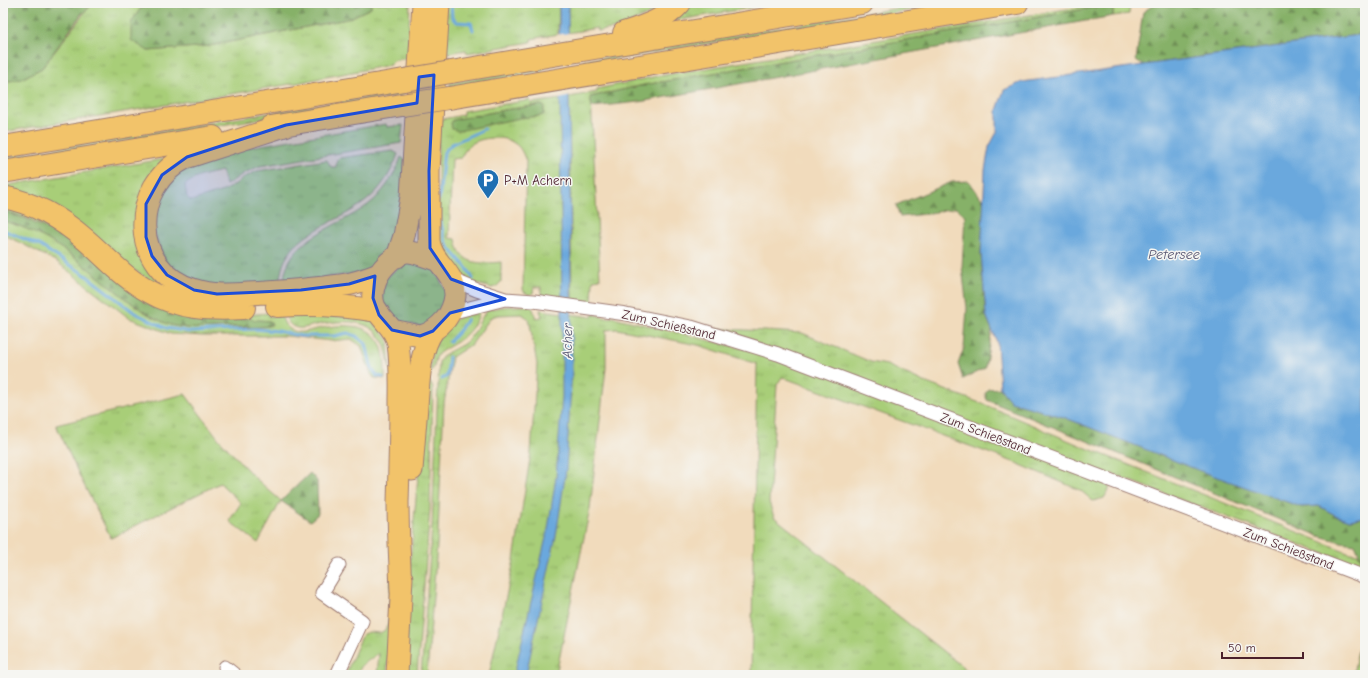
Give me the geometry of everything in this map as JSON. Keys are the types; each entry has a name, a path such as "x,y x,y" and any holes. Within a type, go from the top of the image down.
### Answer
{"highway":[{"path":"582,49 653,22 669,13 680,3"},
{"path":"3,146 862,3"},
{"path":"3,172 1017,3"},
{"path":"286,125 194,154 178,162 162,176 152,189 146,204 146,237 150,251 158,265 175,281 194,290 217,294 283,299 377,311"},
{"path":"3,197 38,208 58,219 86,240 132,281 149,292 181,305 209,309 283,299 349,284 378,275"}],"main road":[{"path":"397,257 404,236 411,197 423,3"},
{"path":"392,330 420,336 433,331 450,313 454,303 455,294 453,283 438,261 430,244 428,208 428,171 439,3"},
{"path":"401,592 398,502 401,375 398,341 392,330 377,311 373,291 378,275 387,264 402,254 408,252 438,261"},
{"path":"397,675 401,592 410,505 420,375 424,350 433,331"}],"street":[{"path":"451,279 477,290 505,299"},
{"path":"450,313 505,299"},
{"name":"Zum Schießstand","path":"505,299 597,310 691,326 778,354 1365,576"},
{"path":"337,675 362,621 322,593 339,565"}],"highlighted area":[{"path":"434,75 429,171 430,248 451,279 505,299 450,313 433,331 420,336 413,335 392,330 379,315 373,298 375,276 349,284 301,290 217,294 194,290 167,275 152,256 146,237 146,204 162,175 187,157 286,125 417,103 419,77"}],"green space":[{"path":"3,3 94,3 81,15 42,68 21,79 3,82"},
{"path":"94,3 152,3 140,9 148,51 209,46 347,19 371,8 371,3 410,3 408,58 393,61 390,65 297,83 3,132 3,82 21,79 42,68 86,11"},
{"path":"152,3 371,3 371,8 347,19 209,46 148,51 131,40 131,23 140,9"},
{"path":"445,3 559,3 558,34 531,39 531,42 467,53 466,50 442,54"},
{"path":"568,3 674,3 618,28 598,31 597,28 568,33"},
{"path":"686,3 779,3 673,21"},
{"path":"927,3 952,3 584,64 584,61"},
{"path":"1103,3 1130,3 1129,14 1113,16 1113,10 1109,5 644,85 591,97 600,279 593,280 592,302 572,300 569,97 597,92 597,89 653,77"},
{"path":"1156,3 1365,3 1365,34 1144,65 1136,60 1143,12"},
{"path":"1109,5 1113,10 1113,16 639,102 592,107 590,97 644,85"},
{"path":"544,67 543,71 450,87 450,83"},
{"path":"403,91 403,95 3,161 3,157"},
{"path":"561,99 562,298 541,296 541,287 534,287 533,293 530,295 524,292 526,161 522,151 509,140 492,138 474,142 469,146 461,158 452,159 449,238 456,239 458,248 466,259 479,263 501,262 501,282 492,288 466,281 438,246 438,120 463,115 463,111 530,100 531,103","holes":["541,105 540,116 453,120 504,110"]},
{"path":"541,105 544,106 544,114 540,116 520,118 458,131 452,129 451,123 453,120 504,110"},
{"path":"386,124 387,127 403,125 401,143 260,166 244,173 226,185 222,171 198,177 185,185 187,197 191,201 223,191 257,171 327,160 331,167 336,167 337,160 339,158 393,151 398,154 393,167 385,180 366,201 353,210 311,233 289,253 282,267 280,283 222,290 170,272 149,226 170,174 232,150"},
{"path":"401,157 405,160 397,240 368,272 284,283 287,267 294,254 305,243 318,234 362,209 374,200 390,180"},
{"path":"170,158 142,203 181,298 3,193 3,186"},
{"path":"969,181 984,202 981,254 986,315 992,330 985,368 963,379 958,364 964,348 967,308 962,267 965,216 956,208 900,217 896,205 952,182"},
{"path":"3,202 36,213 56,223 93,252 130,286 151,300 163,305 189,312 215,315 269,313 269,317 282,316 287,327 298,332 341,326 358,327 366,330 378,340 382,349 385,379 374,378 371,374 361,346 351,339 331,341 287,336 203,336 171,334 129,318 57,262 9,237 3,236 3,221 29,230 55,244 126,299 161,321 178,327 187,328 259,327 269,326 272,324 270,321 211,319 183,316 154,306 129,290 82,249 61,235 27,218 3,211"},
{"path":"3,211 24,218 54,232 175,314 205,320 248,319 270,321 272,324 269,326 259,327 187,328 178,327 161,321 133,304 82,263 55,244 29,230 3,221"},
{"path":"410,257 435,270 446,292 443,308 423,327 397,321 382,301 385,279"},
{"path":"515,306 530,306 533,309 536,318 542,317 540,310 592,317 593,314 606,318 613,317 765,354 709,328 802,333 871,362 887,365 924,382 988,406 1079,445 1350,553 1359,554 1365,569 1110,473 1109,490 1104,498 1093,501 1080,490 1016,463 782,377 777,385 769,502 774,517 973,675 751,675 757,364 698,345 617,329 606,330 606,368 590,508 556,675 489,675 514,560 531,452 537,364 529,319 522,314 498,315 491,317 472,344 452,357 444,403 438,532 427,675 421,675 432,526 439,362 444,355 466,342 475,331 487,310"},
{"path":"479,311 477,320 468,332 457,342 438,354 430,372 433,346 461,315"},
{"path":"286,316 365,317 374,323 388,339 390,369 385,348 380,337 367,326 359,323 342,322 302,328 293,327 287,320"},
{"path":"428,380 433,387 430,509 417,675 405,675 409,574"},
{"path":"1000,388 1012,402 1063,417 1301,507 1319,506 1335,515 1350,520 1365,517 1365,567 1355,544 1319,536 987,400 985,394 988,389"},
{"path":"185,394 218,438 253,476 281,501 258,543 229,521 241,503 220,483 111,538 56,425"},
{"path":"310,473 317,481 318,514 310,521 281,501"},
{"path":"391,576 393,583 387,675 377,675 379,653 362,665 357,675 345,675 363,634 369,632 380,633 385,630 388,624"},
{"path":"1365,615 1365,675 1353,675"}],"water":[{"name":"Acher","path":"559,3 568,3 572,369 566,470 556,536 526,675 514,675 548,529 556,477 562,397"},
{"name":"Petersee","path":"1365,34 1365,517 1350,520 1335,515 1319,506 1301,507 1203,472 1063,417 1011,402 1000,388 997,342 986,315 981,254 985,170 989,147 997,132 997,110 1004,90 1022,82"}],"pier":[{"path":"570,33 571,96 559,99 556,35"}],"waterway":[{"path":"451,3 452,18 457,22 471,23 473,30"},
{"path":"439,199 444,152 452,144 484,129"},
{"path":"439,210 445,240 473,279"},
{"path":"3,230 39,245 84,274 135,313 166,328 191,332 255,329 278,331 301,336 334,336 348,333 356,336 366,344 372,369 377,376 383,377"},
{"path":"449,342 460,330 467,319"},
{"path":"442,379 447,376 449,357"}],"place":[{"name":"P+M Achern","path":"488,200"}]}
